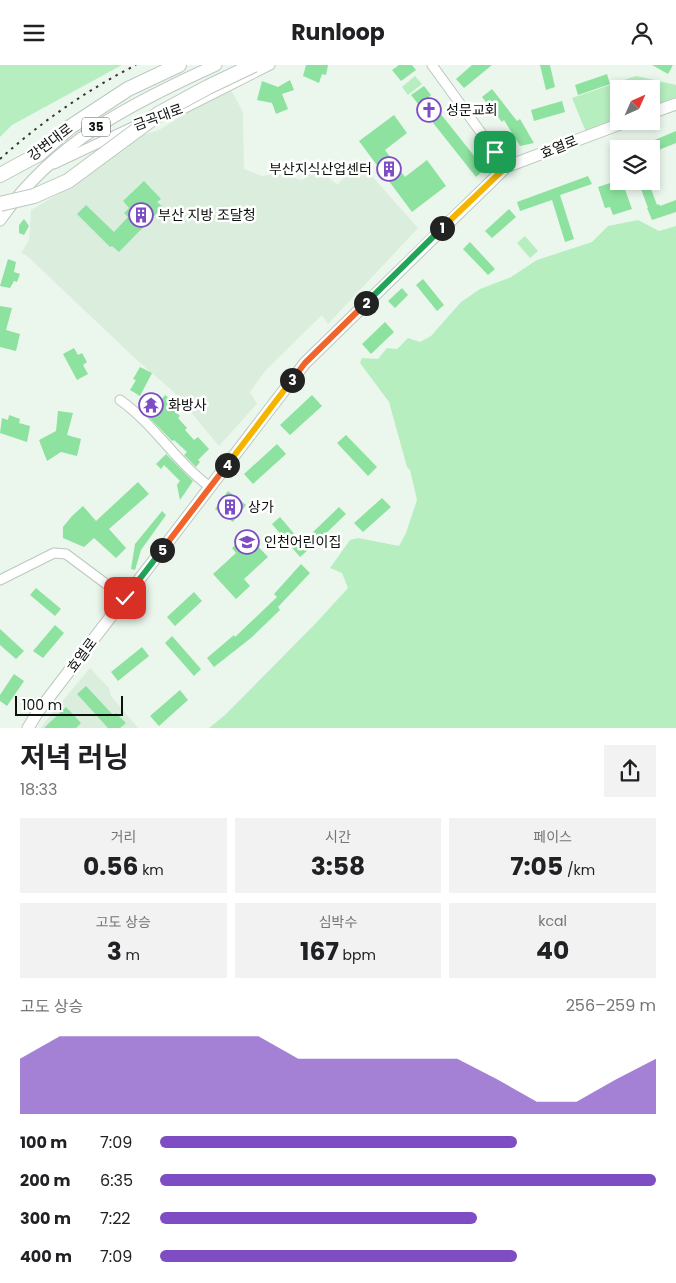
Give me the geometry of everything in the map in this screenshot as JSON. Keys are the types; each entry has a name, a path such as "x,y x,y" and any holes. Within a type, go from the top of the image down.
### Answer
{"highway":[{"name":"강변대로","path":"0,175 39,154 70,127 128,89 179,65"},
{"path":"0,204 34,196 68,181 160,113 254,65"}],"main road":[{"name":"금곡대로","path":"0,220 33,178 89,132 117,113 216,65"},
{"path":"660,110 676,104"},
{"name":"효열로","path":"28,728 37,713 305,363 506,167 610,128"}],"street":[{"name":"금곡대로","path":"44,169 128,128 185,108 270,65"},
{"path":"432,65 506,167"},
{"path":"120,400 136,411 194,476 210,487"},
{"path":"0,580 54,553 66,554 125,598"}],"shaded area":[{"path":"229,86 243,112 244,169 262,176 277,174 303,180 314,166 338,185 357,159 418,228 328,324 322,315 266,370 250,392 257,404 219,446 174,392 140,363 26,255 21,253 29,240 31,210 86,178 136,137 159,130"},
{"path":"90,668 109,688 111,696 138,728 40,728"}],"green space":[{"path":"0,65 122,65 12,125 0,137"},
{"path":"415,76 422,84 408,95 402,87"},
{"path":"636,76 654,80 624,80"},
{"path":"660,81 676,85 676,101 660,107"},
{"path":"610,85 610,124 586,132 572,98"},
{"path":"638,220 659,231 676,226 676,728 209,728 225,715 348,588 342,573 330,568 350,540 358,538 399,546 406,533 417,500 410,470 407,467 389,402 360,363 362,358 378,359 387,348 397,349 408,338 420,342 431,336 461,302 480,289 511,277 537,260 592,242 608,226"},
{"path":"525,236 538,251 530,258 517,243"}],"building":[{"path":"306,65 328,65 326,75 322,74 319,83 303,76"},
{"path":"399,65 412,65 416,70 401,81 392,70"},
{"path":"472,65 492,65 464,88 456,79"},
{"path":"540,65 550,65 555,87 546,90"},
{"path":"652,65 673,65 668,74"},
{"path":"607,74 610,84 578,95 575,85"},
{"path":"290,80 294,90 282,94 288,109 276,114 272,103 257,100 262,81 278,87"},
{"path":"424,86 431,95 428,98 483,167 484,170 476,177 411,95"},
{"path":"492,89 517,121 520,119 534,143 520,146 504,120 502,122 482,97"},
{"path":"562,101 565,112 534,121 531,110"},
{"name":"부산지식산업센터","path":"394,115 407,133 385,150 405,177 427,160 446,186 412,212 359,141"},
{"path":"676,131 676,143 660,149 660,140 655,140"},
{"path":"588,176 592,184 560,195 574,239 565,242 552,200 520,211 517,202"},
{"name":"부산 지방 조달청","path":"144,181 161,199 157,202 163,207 119,252 112,246 110,247 77,214 86,205 114,232 128,217 124,213 129,208 123,201"},
{"path":"610,183 610,190 625,190 632,209 613,215 610,207 605,208 598,187"},
{"path":"641,190 651,190 657,205 659,204 660,206 676,200 676,212 652,220"},
{"path":"509,209 516,217 492,238 485,231"},
{"path":"24,219 29,226 24,235 19,233 19,225"},
{"path":"470,242 495,269 488,275 463,249"},
{"path":"8,259 16,262 14,272 20,274 17,282 14,281 10,288 0,286"},
{"path":"423,279 444,305 437,311 416,285"},
{"path":"402,288 408,295 395,308 388,301"},
{"path":"0,306 12,308 6,330 20,334 16,351 0,347"},
{"path":"385,322 394,332 371,354 362,344"},
{"path":"74,348 78,355 82,353 87,362 83,365 88,374 77,380 63,354"},
{"path":"140,367 152,373 140,396 130,390 136,380 133,379"},
{"path":"165,395 174,402 170,406 180,416 178,418 187,428 185,430 194,440 198,437 209,449 198,460 200,462 196,467 184,455 187,452 174,440 172,441 140,408 151,397 158,404"},
{"path":"312,395 322,406 290,435 280,425"},
{"path":"58,411 73,413 67,435 81,439 77,456 61,452 47,461 39,440 56,431"},
{"path":"9,415 20,419 19,423 30,426 27,442 0,433 2,418 8,420"},
{"path":"346,435 377,467 368,476 337,443"},
{"path":"277,444 286,454 253,484 244,474"},
{"path":"166,454 193,481 180,500 177,485 180,481 164,465 161,469 156,464"},
{"path":"138,482 149,494 109,529 126,548 116,558 94,538 84,547 63,538 63,527 83,506 96,521"},
{"name":"상가","path":"228,491 246,505 233,522 215,509"},
{"path":"382,498 391,507 363,532 354,523"},
{"path":"339,507 346,514 317,542 310,535"},
{"path":"162,511 166,515 141,550 135,570 131,569 135,544"},
{"path":"280,517 308,550 300,557 272,524"},
{"path":"247,535 268,557 244,579 250,586 236,599 213,574 236,553 232,548"},
{"path":"301,564 310,573 278,607 280,610 251,638 214,667 207,658 234,635 235,637 277,597 274,594"},
{"path":"36,588 61,609 55,616 30,595"},
{"path":"194,592 202,601 175,626 167,617"},
{"path":"55,625 64,633 43,658 33,651"},
{"path":"0,629 24,651 16,659 0,645"},
{"path":"172,636 201,669 194,676 165,643"},
{"path":"142,647 149,656 118,681 111,672"},
{"path":"14,674 24,681 7,706 0,701 0,695"},
{"path":"86,686 113,715 116,713 126,723 120,728 108,728 77,694"},
{"path":"180,690 188,700 159,726 150,716"},
{"path":"66,707 81,723 76,728 44,728"}],"railway":[{"path":"0,159 65,107 136,65"}],"place":[{"name":"성문교회","path":"429,110"},
{"name":"부산지식산업센터","path":"389,169"},
{"name":"부산 지방 조달청","path":"141,215"},
{"name":"화방사","path":"151,405"},
{"name":"상가","path":"230,507"},
{"name":"인천어린이집","path":"247,542"}],"route":[{"path":"125,598 305,363 506,167 495,152"}]}
